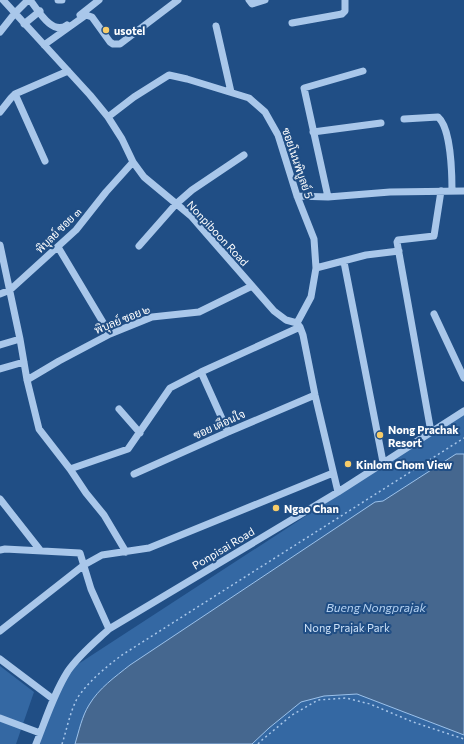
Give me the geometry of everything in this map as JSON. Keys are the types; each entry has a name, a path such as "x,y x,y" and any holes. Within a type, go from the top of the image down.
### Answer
{"street":[{"name":"Nonpiboon Road","path":"3,0 108,117 122,139 133,162 144,177 190,216 274,311 286,320 298,325"},
{"path":"0,32 15,13 29,0 40,11 49,24 63,27 100,0"},
{"path":"44,45 105,0"},
{"path":"86,15 92,16 106,38 113,44 116,44 123,42 178,0"},
{"path":"251,2 265,0"},
{"path":"292,23 342,14 345,11 346,0"},
{"path":"24,24 40,11"},
{"path":"216,26 231,92"},
{"path":"0,112 15,94 68,71"},
{"path":"328,197 304,88 363,71"},
{"name":"ซอยโนนพิบูลย์ 5","path":"108,117 134,97 169,75 249,98 265,112 278,135 297,196 314,239 316,268 312,297 298,325"},
{"path":"15,94 45,161"},
{"path":"404,119 438,117 442,120 447,138 451,164 452,191"},
{"path":"313,132 381,123"},
{"path":"139,246 176,204 192,190 244,155"},
{"name":"พิบุลย์ ซอย ๓","path":"10,290 76,230 106,192 133,162"},
{"path":"431,432 397,242 398,240 430,237 435,235 441,191"},
{"path":"297,196 328,197 390,192 464,191"},
{"path":"0,245 27,380 40,429 86,493 104,515 126,552"},
{"path":"58,247 110,334"},
{"path":"316,268 344,262 366,255 399,251"},
{"path":"344,262 382,462"},
{"name":"พิบุลย์ ซอย ๒","path":"27,380 110,334 152,317 199,312 252,286"},
{"path":"0,294 10,290"},
{"path":"434,314 464,378"},
{"path":"70,469 128,449 170,388 298,325 303,335 315,395 338,492"},
{"path":"0,345 20,339"},
{"path":"0,369 24,362"},
{"path":"201,372 228,432"},
{"name":"ซอย เตือนใจ","path":"134,474 315,395"},
{"path":"119,409 140,433"},
{"name":"Ponpisai Road","path":"36,744 53,699 69,670 86,650 109,629 338,492 382,462 464,411"},
{"path":"0,631 84,565 102,555 149,548 333,473"},
{"path":"0,499 40,550"},
{"path":"0,550 40,550 80,553 91,589 109,629"},
{"path":"0,659 53,699"},
{"path":"0,718 40,733"}],"path":[{"path":"62,744 73,708 78,698 96,676 117,659 464,438"},
{"path":"258,744 292,715 318,700 346,698 370,704 413,722 464,739"}],"green space":[{"name":"Bueng Nongprajak","path":"464,413 464,744 32,744 69,670"},
{"path":"0,666 34,692 16,744 0,744"}],"water":[{"name":"Bueng Nongprajak","path":"456,454 464,454 464,735 357,694 324,696 301,702 252,744 75,744 84,714 93,699 108,683 130,665 375,502 383,501"}],"place":[{"name":"usotel","path":"106,30"},
{"name":"Nong Prachak Resort","path":"380,435"},
{"name":"Kinlom Chom View","path":"348,464"},
{"name":"Ngao Chan","path":"276,508"}],"park label":[{"name":"Nong Prajak Park","path":"347,627"}]}
